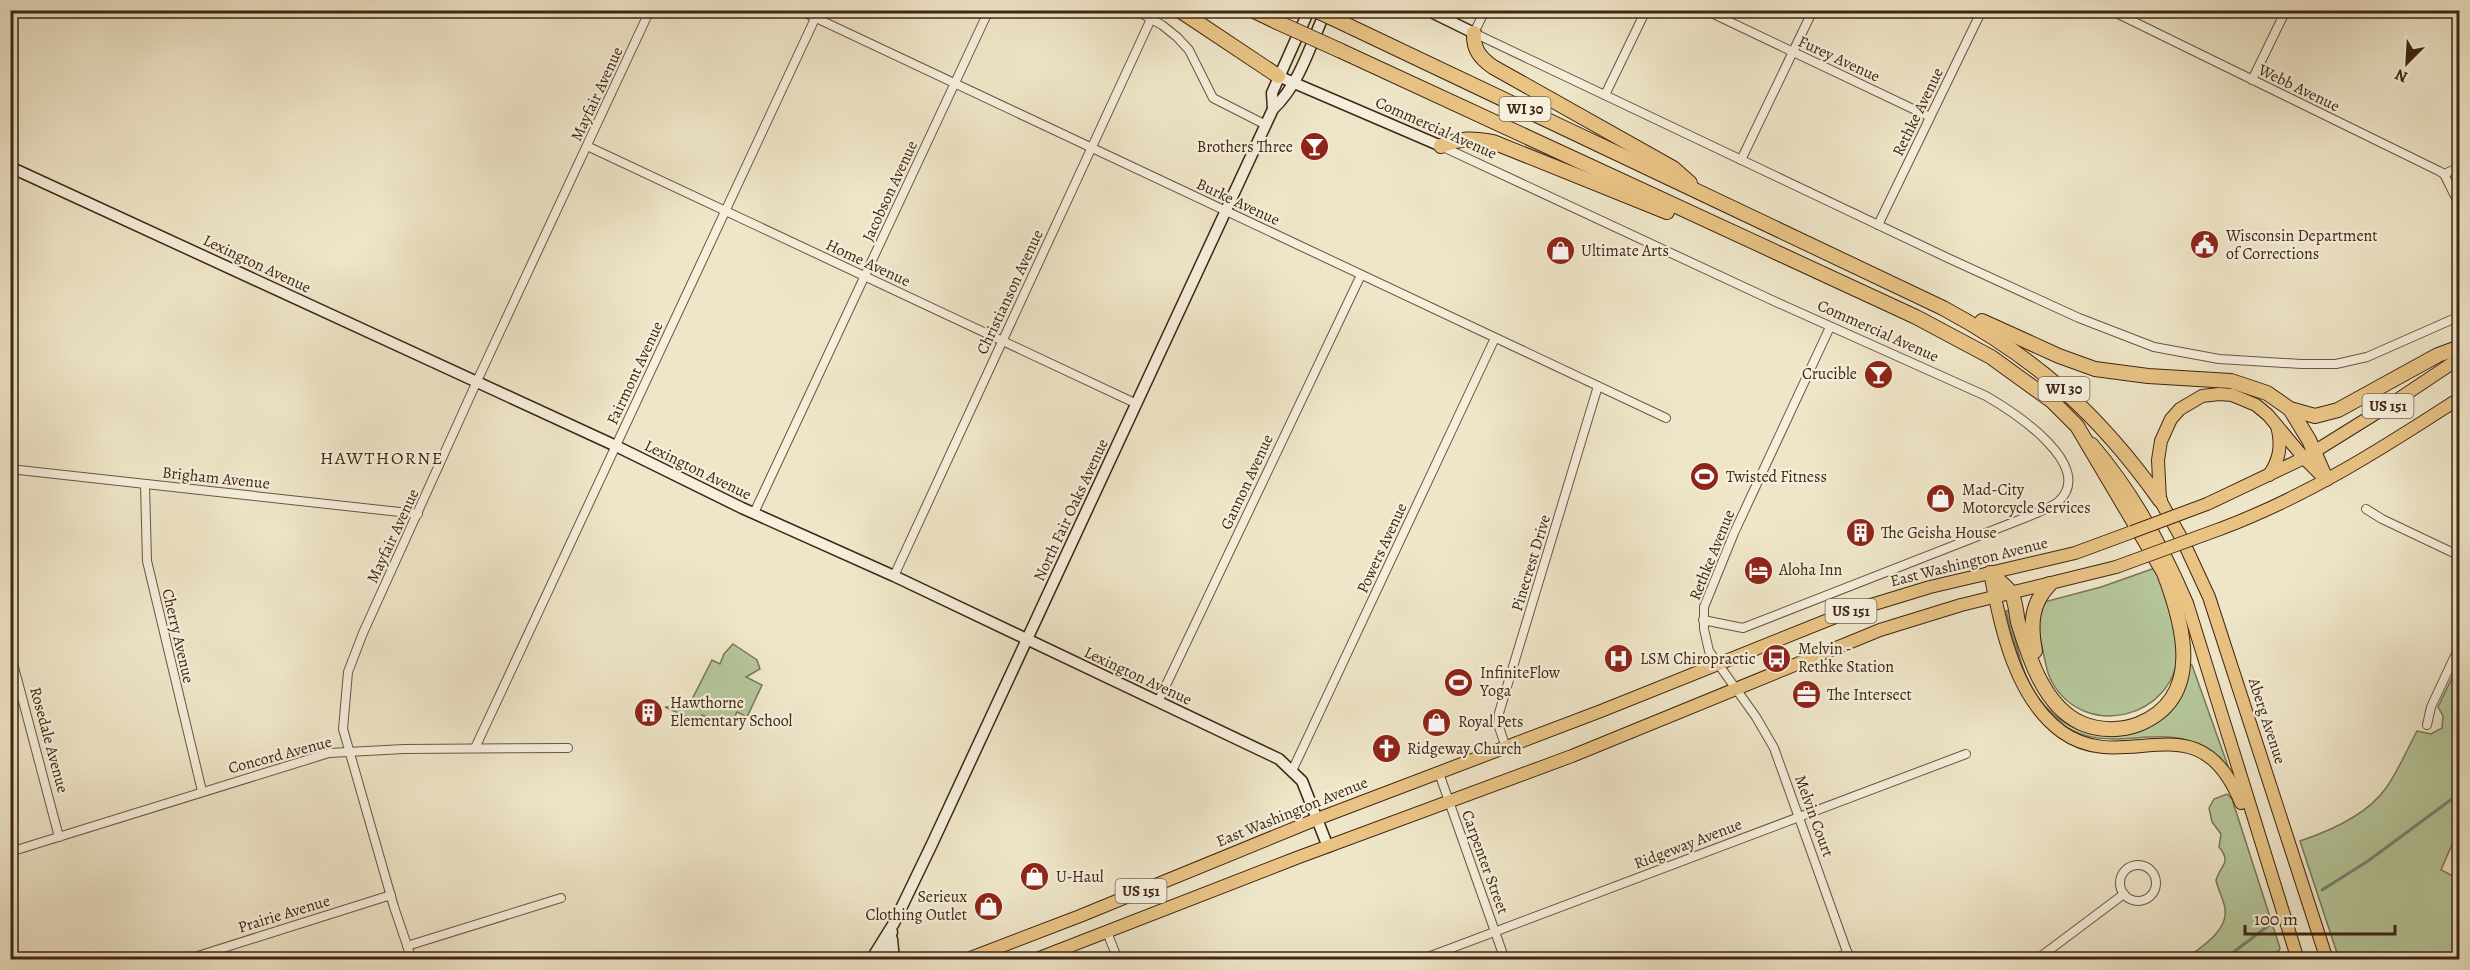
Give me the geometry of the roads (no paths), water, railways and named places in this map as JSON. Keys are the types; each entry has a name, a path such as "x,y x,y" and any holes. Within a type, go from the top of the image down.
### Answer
{"highway":[{"path":"1179,10 1278,76"},
{"name":"WI 30","path":"1252,10 1958,338 1991,357 2052,401 2076,426"},
{"name":"WI 30","path":"1315,10 1943,308 2002,341 2063,388 2133,462 2160,500"},
{"path":"1474,33 1476,49 1482,58 1493,67 1673,168 1700,192"},
{"path":"1441,146 1464,139 1493,142 1839,281"},
{"path":"1943,308 1993,325 2059,356 2095,369 2130,375 2231,381 2267,393 2290,409 2315,416 2328,414 2438,354 2460,347"},
{"path":"2290,409 2309,455 2326,479"},
{"path":"1990,573 2012,594 2018,622 2030,657 2051,699 2065,713 2090,726 2116,729 2147,720 2163,709 2176,690 2184,670 2185,658 2172,594 2164,573 2076,426"},
{"path":"2039,674 2032,637 2033,610 2037,600 2050,584"}],"main road":[{"name":"East Washington Avenue","path":"965,960 1080,916 1317,819 1506,748 1880,601 2074,553 2206,504 2267,477 2309,455 2460,358"},
{"path":"2160,500 2158,460 2161,441 2171,419 2189,402 2202,396 2232,395 2256,405 2309,455"},
{"name":"US 151","path":"1034,960 1572,756 1888,627 2116,567 2220,529 2326,479 2406,433 2460,398"},
{"path":"2267,477 2279,456 2280,442 2276,425"},
{"name":"WI 30","path":"2076,426 2106,460 2136,505 2170,564 2187,603 2273,883"},
{"name":"Aberg Avenue","path":"2160,500 2183,541 2209,597 2328,960"},
{"path":"1990,573 1998,613 2017,671 2027,692 2047,720 2062,732 2088,743 2115,747 2181,744 2201,751 2214,760 2235,788 2273,883 2298,960"}],"street":[{"name":"Mayfair Avenue","path":"412,960 343,729 348,672 363,633 477,381 650,10"},
{"name":"Burke Avenue","path":"799,10 817,14 955,84 1666,418"},
{"name":"Jacobson Avenue","path":"754,513 989,10"},
{"path":"1135,10 1177,37 1189,50 1213,98 1266,125"},
{"name":"North Fair Oaks Avenue","path":"1273,109 1272,93 1278,76 1309,10"},
{"name":"North Fair Oaks Avenue","path":"881,960 893,929 1273,109 1285,98 1294,82 1326,10"},
{"path":"1427,10 1878,225 2106,330 2170,350 2241,361 2336,364 2353,361 2399,344 2460,316"},
{"path":"1474,33 1485,10"},
{"path":"1605,95 1646,10"},
{"name":"Furey Avenue","path":"1705,10 1930,117"},
{"path":"1742,160 1813,10"},
{"name":"Rethke Avenue","path":"1878,225 1982,10"},
{"name":"Webb Avenue","path":"2110,10 2444,174"},
{"path":"2252,80 2286,10"},
{"name":"Fairmont Avenue","path":"476,748 817,14"},
{"name":"Christianson Avenue","path":"894,576 1150,19"},
{"name":"Commercial Avenue","path":"1278,76 1441,146 1830,327 1986,396 2014,412 2041,435 2060,458 2067,473 2064,494 2050,508 1743,628 1703,620"},
{"name":"Home Avenue","path":"587,146 1137,404"},
{"path":"2460,166 2444,174 2460,206"},
{"name":"Lexington Avenue","path":"10,167 477,381 1279,759 1302,782 1328,847"},
{"name":"Gannon Avenue","path":"1158,702 1361,274"},
{"name":"Rethke Avenue","path":"1736,690 1718,665 1706,642 1703,620 1706,600 1830,327"},
{"name":"Powers Avenue","path":"1292,771 1495,338"},
{"name":"Pinecrest Drive","path":"1506,748 1498,724 1499,713 1598,386"},
{"name":"Brigham Avenue","path":"10,469 418,514"},
{"name":"Cherry Avenue","path":"145,484 147,561 202,791"},
{"path":"2366,508 2382,519 2460,556"},
{"path":"2427,725 2432,707 2460,645"},
{"name":"Rosedale Avenue","path":"10,651 59,837"},
{"name":"Melvin Court","path":"1736,690 1756,717 1774,748 1849,956"},
{"name":"Concord Avenue","path":"10,852 329,753 476,748 568,748"},
{"name":"Ridgeway Avenue","path":"1420,960 1966,754"},
{"name":"Carpenter Street","path":"1439,773 1482,897 1497,931 1505,960"},
{"path":"2132,866 2144,866 2152,873 2156,884 2149,897 2135,900 2124,894 2121,883 2124,873 2132,866"},
{"path":"2036,960 2124,894"},
{"name":"Prairie Avenue","path":"185,960 391,895"},
{"path":"407,946 561,898"},
{"path":"893,929 894,960"},
{"name":"North Fair Oaks Avenue","path":"871,960 893,929"},
{"path":"1107,932 1118,960"},
{"path":"1831,960 1849,956"}],"waterway":[{"path":"2322,890 2368,861 2460,793"},
{"path":"2223,960 2268,926"}],"place":[{"name":"Brothers Three","path":"1314,147"},
{"name":"Wisconsin Department of Corrections","path":"2205,245"},
{"name":"Ultimate Arts","path":"1560,251"},
{"name":"Crucible","path":"1878,374"},
{"name":"Twisted Fitness","path":"1705,477"},
{"name":"Mad-City Motorcycle Services","path":"1941,499"},
{"name":"The Geisha House","path":"1860,533"},
{"name":"Aloha Inn","path":"1758,570"},
{"name":"Melvin - Rethke Station","path":"1777,658"},
{"name":"LSM Chiropractic","path":"1619,659"},
{"name":"InfiniteFlow Yoga","path":"1459,682"},
{"name":"The Intersect","path":"1806,695"},
{"name":"Hawthorne Elementary School","path":"649,712"},
{"name":"Royal Pets","path":"1437,722"},
{"name":"Ridgeway Church","path":"1386,749"},
{"name":"U-Haul","path":"1035,877"},
{"name":"Serieux Clothing Outlet","path":"988,906"}],"district":[{"name":"HAWTHORNE","path":"382,458"}]}
